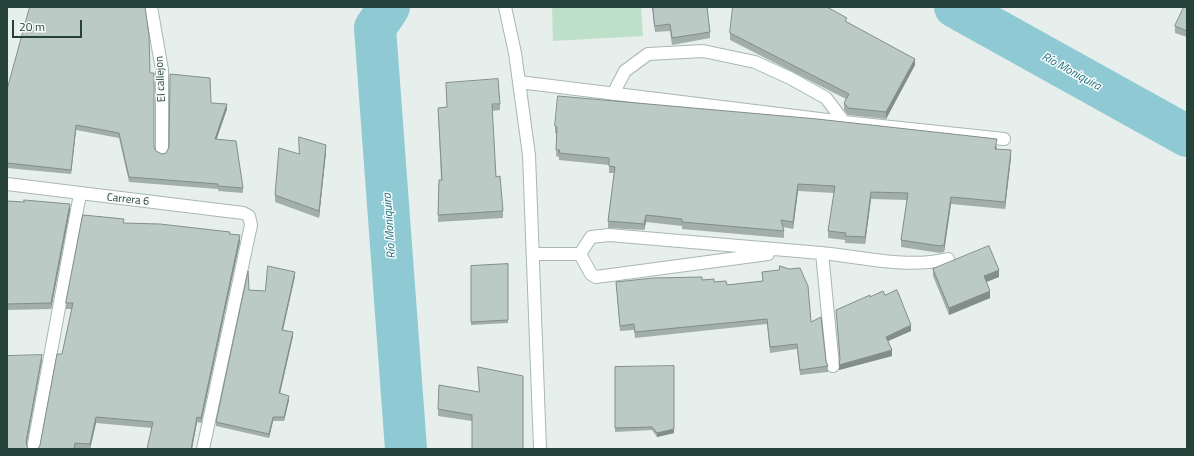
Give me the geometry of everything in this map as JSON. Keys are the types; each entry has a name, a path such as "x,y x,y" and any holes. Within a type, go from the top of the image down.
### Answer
{"street":[{"name":"El callejon","path":"151,7 162,70 162,152"},
{"path":"505,7 519,82 529,155 540,449"},
{"path":"613,94 625,71 648,54 703,51 755,62 790,78 826,98 844,122"},
{"path":"519,82 844,122 1004,139"},
{"name":"Carrera 6","path":"7,184 80,194 243,212 249,216 250,225 203,449"},
{"path":"34,449 80,194"},
{"path":"580,254 591,237 610,235 822,253 910,264 935,262 948,259"},
{"path":"580,254 591,274 596,277 790,251"},
{"path":"822,253 833,366"},
{"path":"533,254 580,254"}],"green space":[{"path":"552,7 641,7 643,36 553,41"}],"building":[{"path":"30,7 145,7 149,35 150,73 154,73 154,147 156,151 162,154 166,153 169,147 170,74 210,78 211,103 227,104 215,139 236,141 243,188 218,186 218,184 129,177 119,133 76,125 71,170 7,163 7,90"},
{"path":"653,7 707,7 710,32 672,38 670,24 655,26"},
{"path":"733,7 827,7 847,18 845,21 915,59 886,112 848,108 844,103 849,94 730,33"},
{"path":"1184,7 1187,7 1187,31 1175,26"},
{"path":"498,79 500,104 492,104 496,177 500,176 503,211 438,215 439,180 442,180 438,108 447,107 446,83"},
{"path":"558,96 817,119 997,139 995,149 1011,150 1005,202 951,197 944,245 940,246 901,240 908,193 871,192 865,237 845,236 846,233 828,231 835,186 798,184 793,222 781,220 784,231 682,222 682,219 646,215 644,224 608,221 615,167 609,166 609,158 559,153 560,150 556,150 557,127 555,126"},
{"path":"299,137 326,145 319,211 275,195 279,148 299,154"},
{"path":"24,200 70,204 51,303 7,304 7,201 24,202"},
{"path":"83,215 124,219 123,223 160,224 230,232 229,234 240,235 201,418 197,417 191,449 147,449 153,422 96,417 90,444 75,443 74,449 38,449 57,354 62,354 73,303 66,303"},
{"path":"989,246 999,270 984,276 990,291 949,308 933,269"},
{"path":"508,264 508,320 471,322 471,266"},
{"path":"268,266 295,272 282,330 293,332 279,393 289,396 284,417 273,417 269,434 216,422 248,271 249,290 265,291"},
{"path":"780,266 789,269 800,268 808,286 811,322 821,317 826,361 828,366 800,370 797,344 770,347 767,319 635,332 634,324 620,326 616,282 653,278 702,277 702,280 714,279 714,282 726,281 727,285 763,281 762,272 779,270"},
{"path":"897,290 911,325 886,337 892,350 839,365 840,359 836,310 870,295 870,297 883,291 885,295"},
{"path":"42,355 26,442 28,449 7,449 7,356"},
{"path":"674,366 674,429 657,433 652,427 615,428 615,367"},
{"path":"478,367 523,376 523,449 472,449 472,415 438,409 439,385 479,392"}],"waterway":[{"name":"Río Moniquira","path":"389,7 375,28 406,449"},
{"name":"Río Moniquira","path":"955,7 1187,136"}]}
